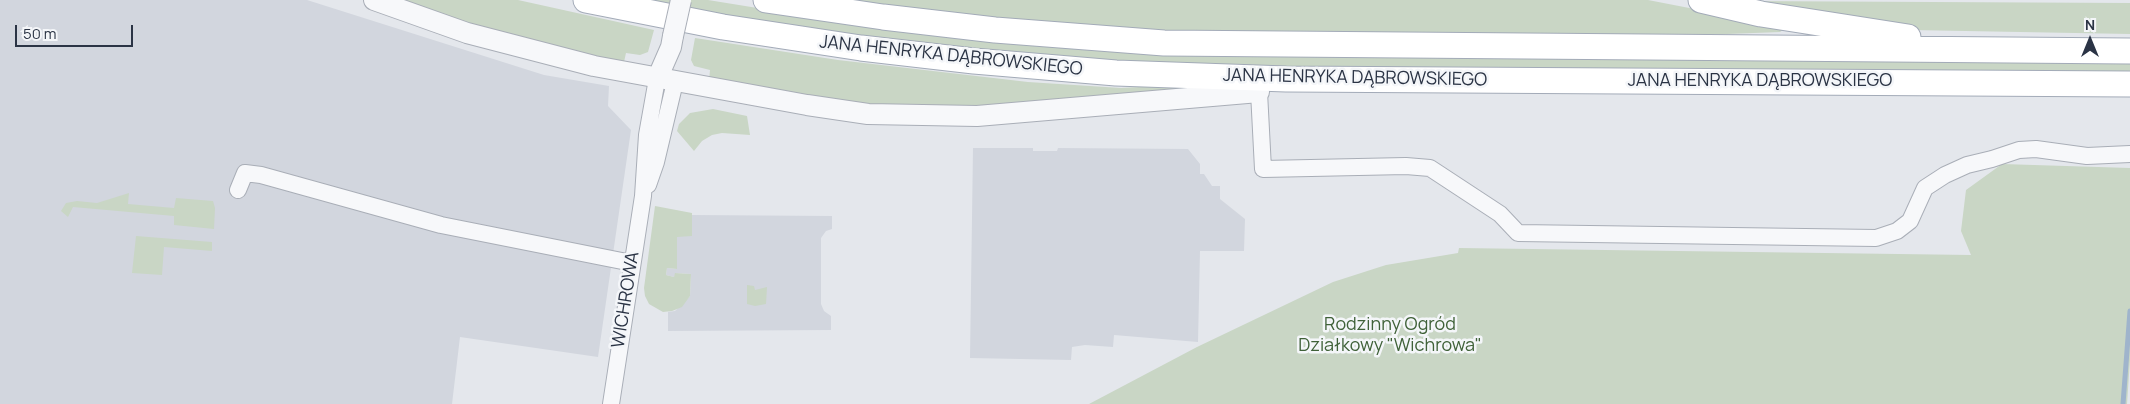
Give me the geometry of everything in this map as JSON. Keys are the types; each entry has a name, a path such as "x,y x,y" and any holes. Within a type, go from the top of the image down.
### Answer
{"main road":[{"name":"JANA HENRYKA DĄBROWSKIEGO","path":"586,0 742,30 974,61 1172,75 1394,79 2130,84"},
{"name":"JANA HENRYKA DĄBROWSKIEGO","path":"766,0 883,18 995,30 1164,43 2130,51"},
{"path":"1701,0 1761,14 2004,50"},
{"path":"1259,92 1330,91 1394,79"}],"street":[{"path":"374,0 467,34 564,59 666,80 829,109 897,116 977,116 1259,92 1263,169 1406,166 1430,168 1500,214 1518,233 1876,238 1897,232 1910,221 1925,188 1945,175 1966,165 2019,150 2036,149 2087,156 2130,154"},
{"path":"666,80 681,0"},
{"name":"WICHROWA","path":"611,404 643,196 647,135 666,80"},
{"path":"238,190 245,173 261,175 441,225 632,263"}],"shaded area":[{"path":"0,0 307,0 544,75 609,86 608,106 631,130 598,357 460,337 452,404 0,404"},
{"path":"973,148 1033,148 1033,151 1057,151 1058,148 1188,149 1200,164 1200,174 1204,174 1212,186 1220,186 1220,199 1245,219 1244,251 1200,251 1198,342 1114,335 1113,347 1085,345 1072,347 1071,360 970,358"},
{"path":"692,215 832,216 832,229 826,231 821,238 821,304 824,311 831,316 831,330 668,331 668,312 675,311 690,296 691,274 676,273 674,277 666,275 667,268 677,269 677,236 692,236"}],"green space":[{"path":"390,0 518,0 654,30 648,52 640,55 626,53 624,62 549,47"},
{"path":"627,0 708,0 844,22 2130,61 2130,75 1431,70 1138,65 922,46"},
{"path":"826,0 1648,0 1751,20 1784,29 1780,32 1701,35 1122,31"},
{"path":"1736,1 2130,3 2130,34 1911,30"},
{"path":"695,38 838,60 1028,82 1121,88 1174,85 1216,86 987,109 868,108 709,81 710,70 694,66 691,60"},
{"path":"713,109 747,116 750,135 722,133 712,135 702,141 694,151 677,131 679,124 690,113"},
{"name":"Rodzinny Ogród Działkowy \"Wichrowa\"","path":"2002,164 2130,168 2130,360 2127,404 1089,404 1197,347 1333,282 1386,265 1458,253 1459,248 1971,255 1961,231 1966,190"},
{"path":"129,193 128,204 174,208 176,198 213,201 215,208 214,229 174,225 174,216 73,207 68,217 61,211 66,203 77,201 97,203"},
{"path":"655,206 692,213 692,236 677,237 677,269 667,268 666,275 674,277 675,273 691,274 690,296 682,307 672,311 663,312 649,304 645,296 644,288"},
{"path":"136,236 212,242 212,251 164,247 162,275 132,273"},
{"path":"747,285 754,286 755,290 767,287 766,304 755,306 747,304"}],"waterway":[{"path":"2123,404 2130,311"}]}
